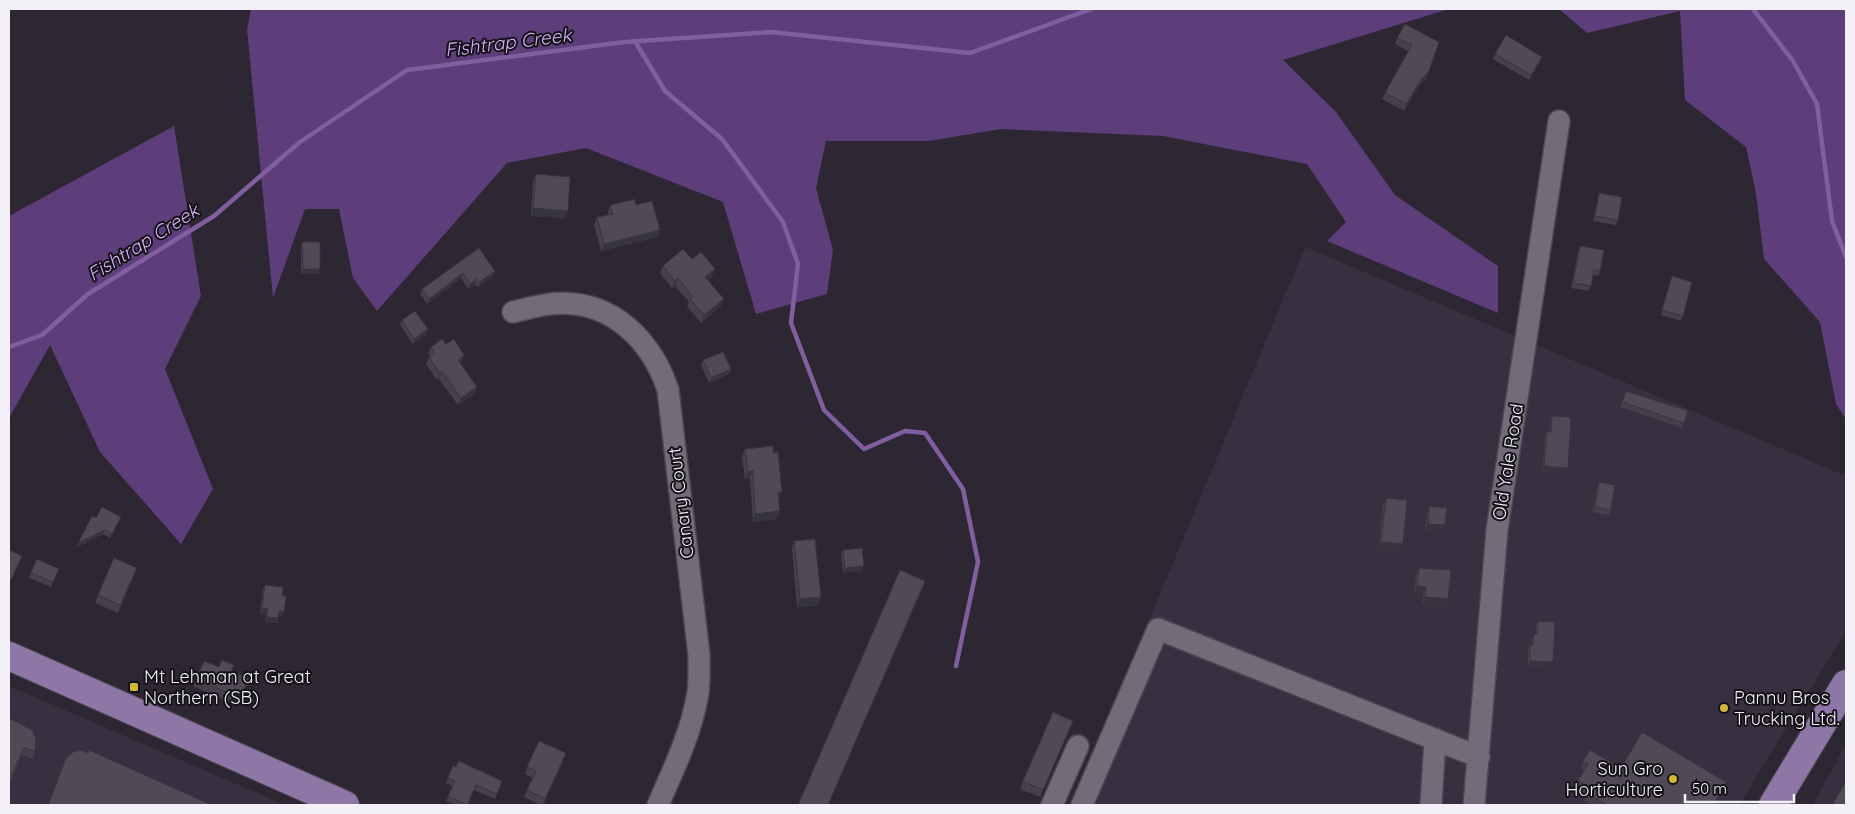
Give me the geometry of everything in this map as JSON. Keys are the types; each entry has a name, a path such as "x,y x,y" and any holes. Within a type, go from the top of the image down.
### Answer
{"main road":[{"path":"9,656 317,799 345,805"},
{"path":"1776,802 1846,684"}],"street":[{"name":"Old Yale Road","path":"1474,805 1498,530 1559,121"},
{"name":"Canary Court","path":"513,312 547,304 573,304 596,309 610,315 644,343 658,364 668,390 699,655 698,696 693,718 684,746 658,805"},
{"path":"1082,805 1158,629 1479,757"},
{"path":"1431,805 1435,739"},
{"path":"1052,805 1078,746"}],"shaded area":[{"path":"251,9 1449,9 1283,60 1336,112 1395,195 1498,266 1498,313 1327,241 1346,222 1307,164 1163,136 1001,129 929,141 826,141 816,188 833,250 827,294 756,314 723,202 586,148 507,163 377,311 353,278 339,209 305,209 273,298 247,29"},
{"path":"1559,9 1846,9 1846,419 1836,404 1820,322 1764,259 1756,193 1746,147 1685,100 1680,11 1587,33"},
{"path":"174,126 201,296 165,369 213,489 181,544 100,452 50,345 9,418 9,216"},
{"path":"1305,247 1846,476 1846,631 1739,805 1072,805"},
{"path":"9,686 285,805 9,805"},
{"path":"1846,744 1846,805 1813,805"}],"building":[{"path":"1405,24 1439,42 1429,71 1406,104 1385,93 1412,45 1397,38"},
{"path":"1506,35 1542,57 1531,75 1495,54"},
{"path":"536,174 570,177 568,211 533,208"},
{"path":"1599,193 1622,197 1618,220 1595,216"},
{"path":"635,199 636,205 652,201 660,230 604,244 597,217 613,214 610,205"},
{"path":"302,242 320,242 320,269 303,269"},
{"path":"1580,246 1604,250 1600,271 1594,270 1591,286 1573,283"},
{"path":"479,248 495,271 480,282 477,279 470,284 463,273 429,299 422,289"},
{"path":"683,249 692,259 701,252 715,269 705,277 724,299 704,315 690,299 693,297 678,278 675,281 663,266"},
{"path":"1672,276 1692,282 1683,316 1662,310"},
{"path":"415,311 428,329 414,339 402,320"},
{"path":"442,339 446,344 454,339 464,355 458,360 477,387 461,398 442,371 440,373 429,357 435,353 431,347"},
{"path":"723,352 731,369 711,378 703,360"},
{"path":"1626,391 1688,411 1684,423 1622,402"},
{"path":"1552,416 1571,417 1568,468 1544,466 1547,432 1551,432"},
{"path":"773,446 773,453 778,452 782,492 778,492 780,511 755,514 753,471 748,471 745,449"},
{"path":"1599,482 1615,485 1611,510 1595,507"},
{"path":"1386,498 1407,500 1403,544 1381,542"},
{"path":"1429,506 1447,508 1445,525 1428,524"},
{"path":"102,507 121,517 112,534 105,530 78,543 92,516 96,518"},
{"path":"815,539 821,597 800,599 794,541"},
{"path":"862,548 864,566 845,568 843,550"},
{"path":"9,550 22,556 11,580 9,579"},
{"path":"114,558 137,568 120,605 98,595"},
{"path":"37,559 59,569 53,582 31,573"},
{"path":"1419,568 1451,570 1448,599 1425,597 1426,587 1417,586"},
{"path":"900,570 925,581 828,805 798,805"},
{"path":"265,585 283,587 282,596 286,596 284,612 279,611 278,618 267,617 268,609 262,608"},
{"path":"1538,621 1555,622 1553,662 1530,661 1530,645 1533,645 1534,634 1537,634"},
{"path":"222,660 234,665 231,671 249,679 240,698 196,679 204,661 219,667"},
{"path":"1053,712 1073,721 1043,790 1023,781"},
{"path":"9,718 32,730 36,739 35,752 24,747 12,775 9,773"},
{"path":"1642,732 1726,782 1713,805 1607,805 1586,793 1590,787 1578,780 1588,764 1583,761 1590,750 1621,768"},
{"path":"539,741 566,753 545,799 527,790 536,771 527,767"},
{"path":"81,750 88,753 89,750 212,805 48,805 66,758 73,752"},
{"path":"459,761 502,781 497,794 476,785 467,805 448,796 455,781 448,778 453,765 456,767"},
{"path":"1846,781 1846,805 1832,805"}],"waterway":[{"name":"Fishtrap Creek","path":"9,347 42,335 88,294 214,216 300,142 407,70 625,42 771,32 970,53 1091,9"},
{"path":"1753,9 1793,61 1817,104 1832,221 1846,257"},
{"path":"636,43 665,91 722,139 783,222 798,264 791,323 824,410 864,449 905,431 925,433 963,489 978,562 956,666"}],"place":[{"name":"Mt Lehman at Great Northern (SB)","path":"134,687"},
{"name":"Pannu Bros Trucking Ltd.","path":"1724,708"},
{"name":"Sun Gro Horticulture","path":"1673,779"}]}
